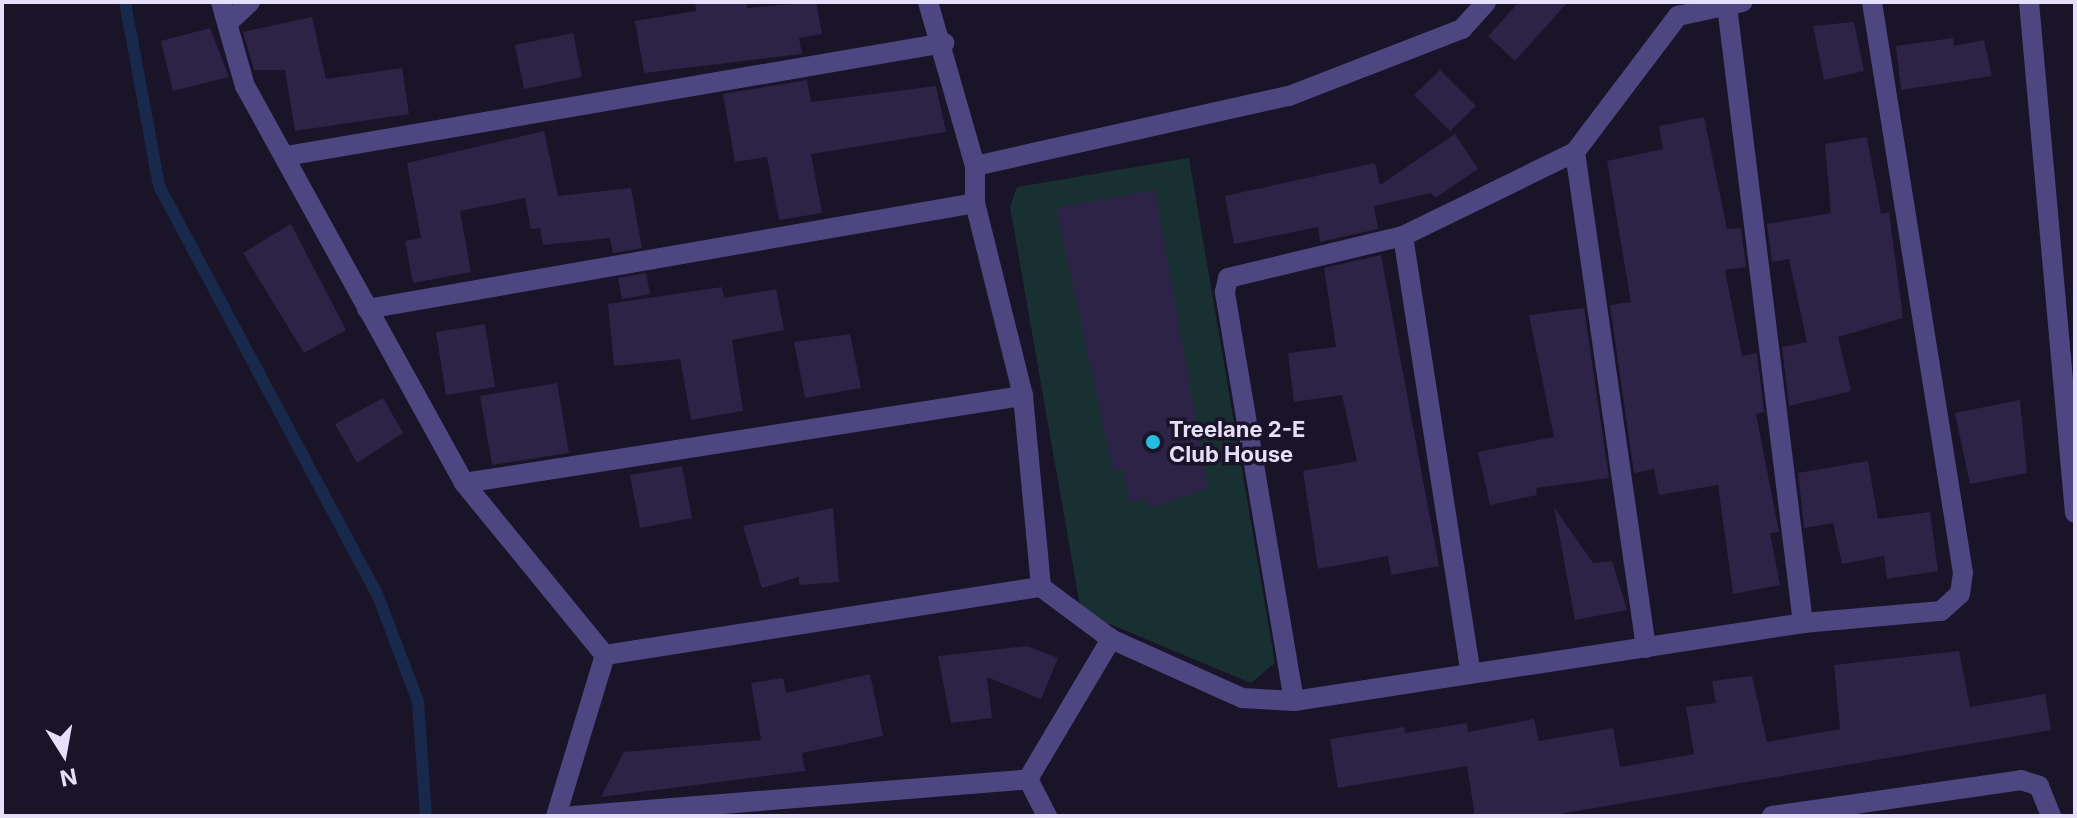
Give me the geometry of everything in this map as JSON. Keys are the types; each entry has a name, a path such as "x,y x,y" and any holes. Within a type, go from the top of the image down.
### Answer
{"street":[{"path":"250,2 226,11 231,47 245,86 464,483 605,655"},
{"path":"928,2 944,43 975,166 975,203 1023,396 1041,587"},
{"path":"975,166 1289,96 1462,29 1486,2"},
{"path":"605,655 1041,587 1111,639 1242,698 1294,701 1803,623 1941,611 1960,594 1963,573 1872,2"},
{"path":"2029,2 2075,513"},
{"path":"1294,701 1225,292 1228,278 1403,236 1575,152 1678,16 1734,4 1803,623"},
{"path":"286,156 944,43"},
{"path":"1575,152 1646,648"},
{"path":"367,309 975,203"},
{"path":"1403,236 1471,674"},
{"path":"464,483 1023,396"},
{"path":"1028,779 1111,639"},
{"path":"556,816 605,655"},
{"path":"573,816 831,806 1028,779"},
{"path":"1028,779 1047,816"},
{"path":"1772,816 1893,806 2021,780 2039,786 2051,816"}],"green space":[{"path":"1189,158 1275,663 1251,683 1081,612 1010,207 1017,187"}],"building":[{"path":"695,2 746,2 747,8 816,2 822,34 799,38 802,54 644,73 635,21 696,11"},
{"path":"1519,2 1568,2 1515,61 1488,36"},
{"path":"312,17 326,79 402,68 409,114 295,131 285,70 254,70 243,32"},
{"path":"1854,22 1864,71 1824,80 1813,26"},
{"path":"210,28 229,77 173,91 161,41"},
{"path":"573,33 582,77 524,89 515,45"},
{"path":"1953,38 1954,46 1984,40 1992,76 1901,90 1896,46"},
{"path":"1440,70 1476,106 1450,131 1414,95"},
{"path":"807,80 811,102 936,86 946,132 811,154 822,213 779,220 767,157 735,162 723,94"},
{"path":"1704,117 1727,229 1741,228 1746,267 1725,270 1742,356 1757,353 1764,412 1756,414 1779,532 1770,533 1780,585 1733,594 1718,485 1659,495 1654,469 1634,473 1610,305 1631,302 1607,161 1663,149 1659,126"},
{"path":"544,131 558,196 631,188 642,248 613,253 610,238 543,245 540,228 531,229 525,198 460,211 471,272 413,283 405,241 421,238 407,163"},
{"path":"1455,134 1478,169 1435,198 1431,193 1374,206 1378,229 1320,242 1318,227 1234,244 1225,196 1375,163 1380,185"},
{"path":"1867,137 1881,214 1889,212 1903,318 1838,337 1851,391 1789,406 1782,347 1807,342 1789,259 1772,262 1767,224 1831,213 1825,144"},
{"path":"1155,190 1208,488 1149,509 1148,499 1129,503 1123,469 1113,471 1056,208"},
{"path":"291,224 346,330 304,353 243,253"},
{"path":"1381,255 1439,566 1391,575 1388,556 1318,569 1303,471 1357,461 1342,395 1294,402 1288,353 1336,347 1324,268"},
{"path":"646,273 650,294 622,299 618,278"},
{"path":"722,287 724,298 776,289 784,330 732,340 743,411 691,420 680,359 614,366 608,304"},
{"path":"1584,308 1609,478 1536,488 1537,495 1490,505 1478,452 1554,437 1529,315"},
{"path":"485,324 495,387 446,395 436,332"},
{"path":"850,334 861,388 805,398 794,342"},
{"path":"557,383 569,453 492,465 480,396"},
{"path":"383,398 403,433 357,463 335,424"},
{"path":"2020,400 2027,473 1970,484 1955,413"},
{"path":"1868,461 1878,519 1930,512 1938,571 1887,579 1884,556 1842,564 1833,523 1804,528 1798,473"},
{"path":"682,466 692,518 640,528 630,475"},
{"path":"1554,507 1593,563 1612,561 1627,610 1575,620"},
{"path":"833,508 839,582 799,585 799,577 762,588 743,526"},
{"path":"1027,646 1058,658 1041,699 987,677 992,718 951,723 938,656"},
{"path":"1959,651 1970,707 2045,694 2051,730 1548,816 1475,816 1467,766 1338,788 1330,739 1404,727 1405,733 1467,723 1468,732 1534,719 1539,741 1613,728 1620,767 1694,754 1686,707 1716,703 1712,681 1752,676 1767,742 1840,729 1834,665"},
{"path":"870,674 883,736 802,753 805,771 601,797 624,752 761,740 751,683 783,678 786,693"}],"waterway":[{"path":"125,2 159,186 378,596 418,702 426,816"}],"place":[{"name":"Treelane 2-E Club House","path":"1153,442"}]}
